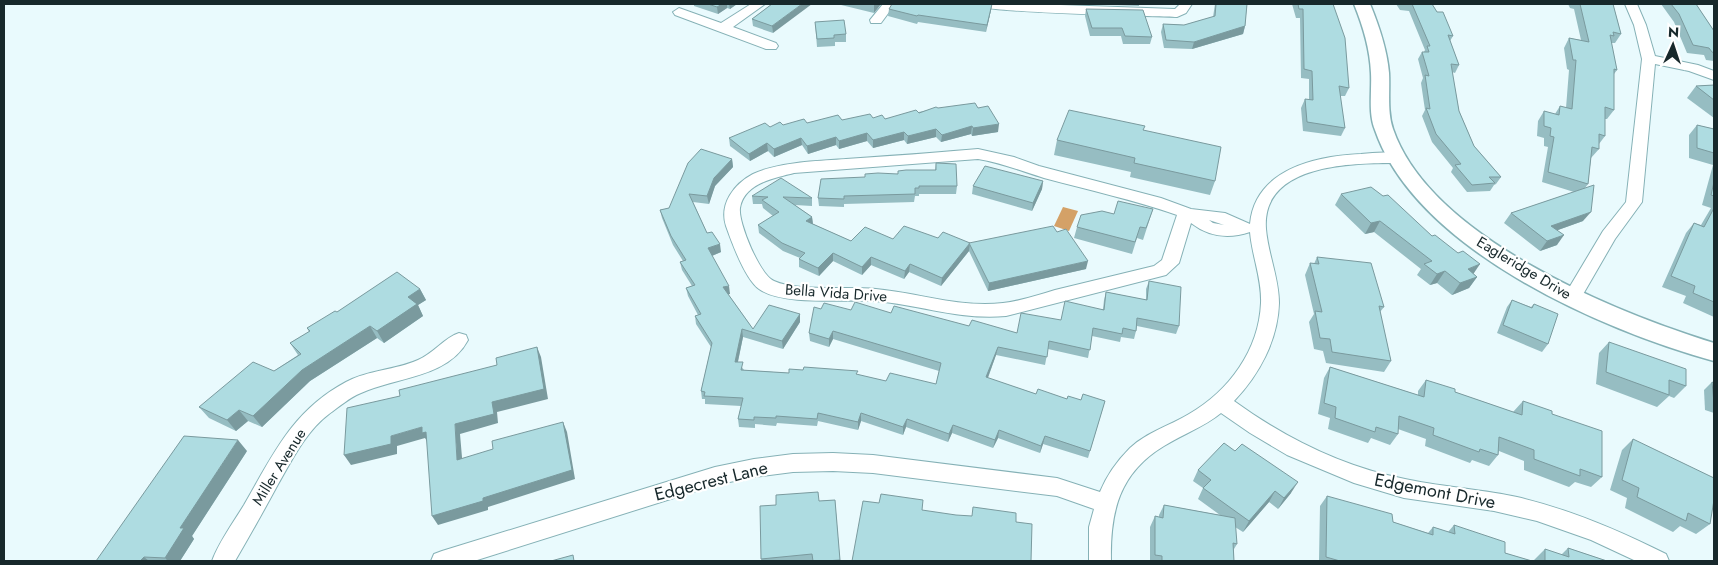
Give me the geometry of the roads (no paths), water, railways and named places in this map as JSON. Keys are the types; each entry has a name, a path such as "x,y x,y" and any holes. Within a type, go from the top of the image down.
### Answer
{"main road":[{"name":"Eagleridge Drive","path":"1362,4 1375,38 1383,123 1398,158 1416,184 1434,204 1491,251 1572,298 1637,327 1714,352"}],"street":[{"path":"723,28 758,4"},
{"path":"876,20 889,4"},
{"path":"976,4 1019,7 1181,8"},
{"path":"1572,298 1587,277 1615,226 1630,210 1634,202 1648,59 1640,25 1631,4"},
{"path":"679,12 771,46"},
{"path":"1648,59 1693,68 1714,76"},
{"name":"Bella Vida Drive","path":"1188,213 1170,263 1160,271 1006,309 984,311 963,310 876,295 786,292 773,288 760,280 755,273 732,217 734,202 743,188 770,173 794,168 968,154 1009,160 1034,170 1155,202 1188,213 1208,228 1224,231 1248,229"},
{"path":"1100,561 1101,518 1105,503 1115,482 1140,452 1153,442 1197,419 1220,402 1253,362 1267,328 1270,296 1266,268 1248,229 1264,199 1272,189 1292,174 1321,163 1339,160 1398,158"},
{"name":"Miller Avenue","path":"223,561 288,447 308,421 321,409 354,388 423,366 439,358 459,340"},
{"name":"Edgemont Drive","path":"1220,402 1270,438 1344,471 1408,490 1496,502 1553,516 1611,539 1658,561"},
{"name":"Edgecrest Lane","path":"442,561 487,555 715,476 739,470 792,463 864,463 1057,487 1105,503"}]}
